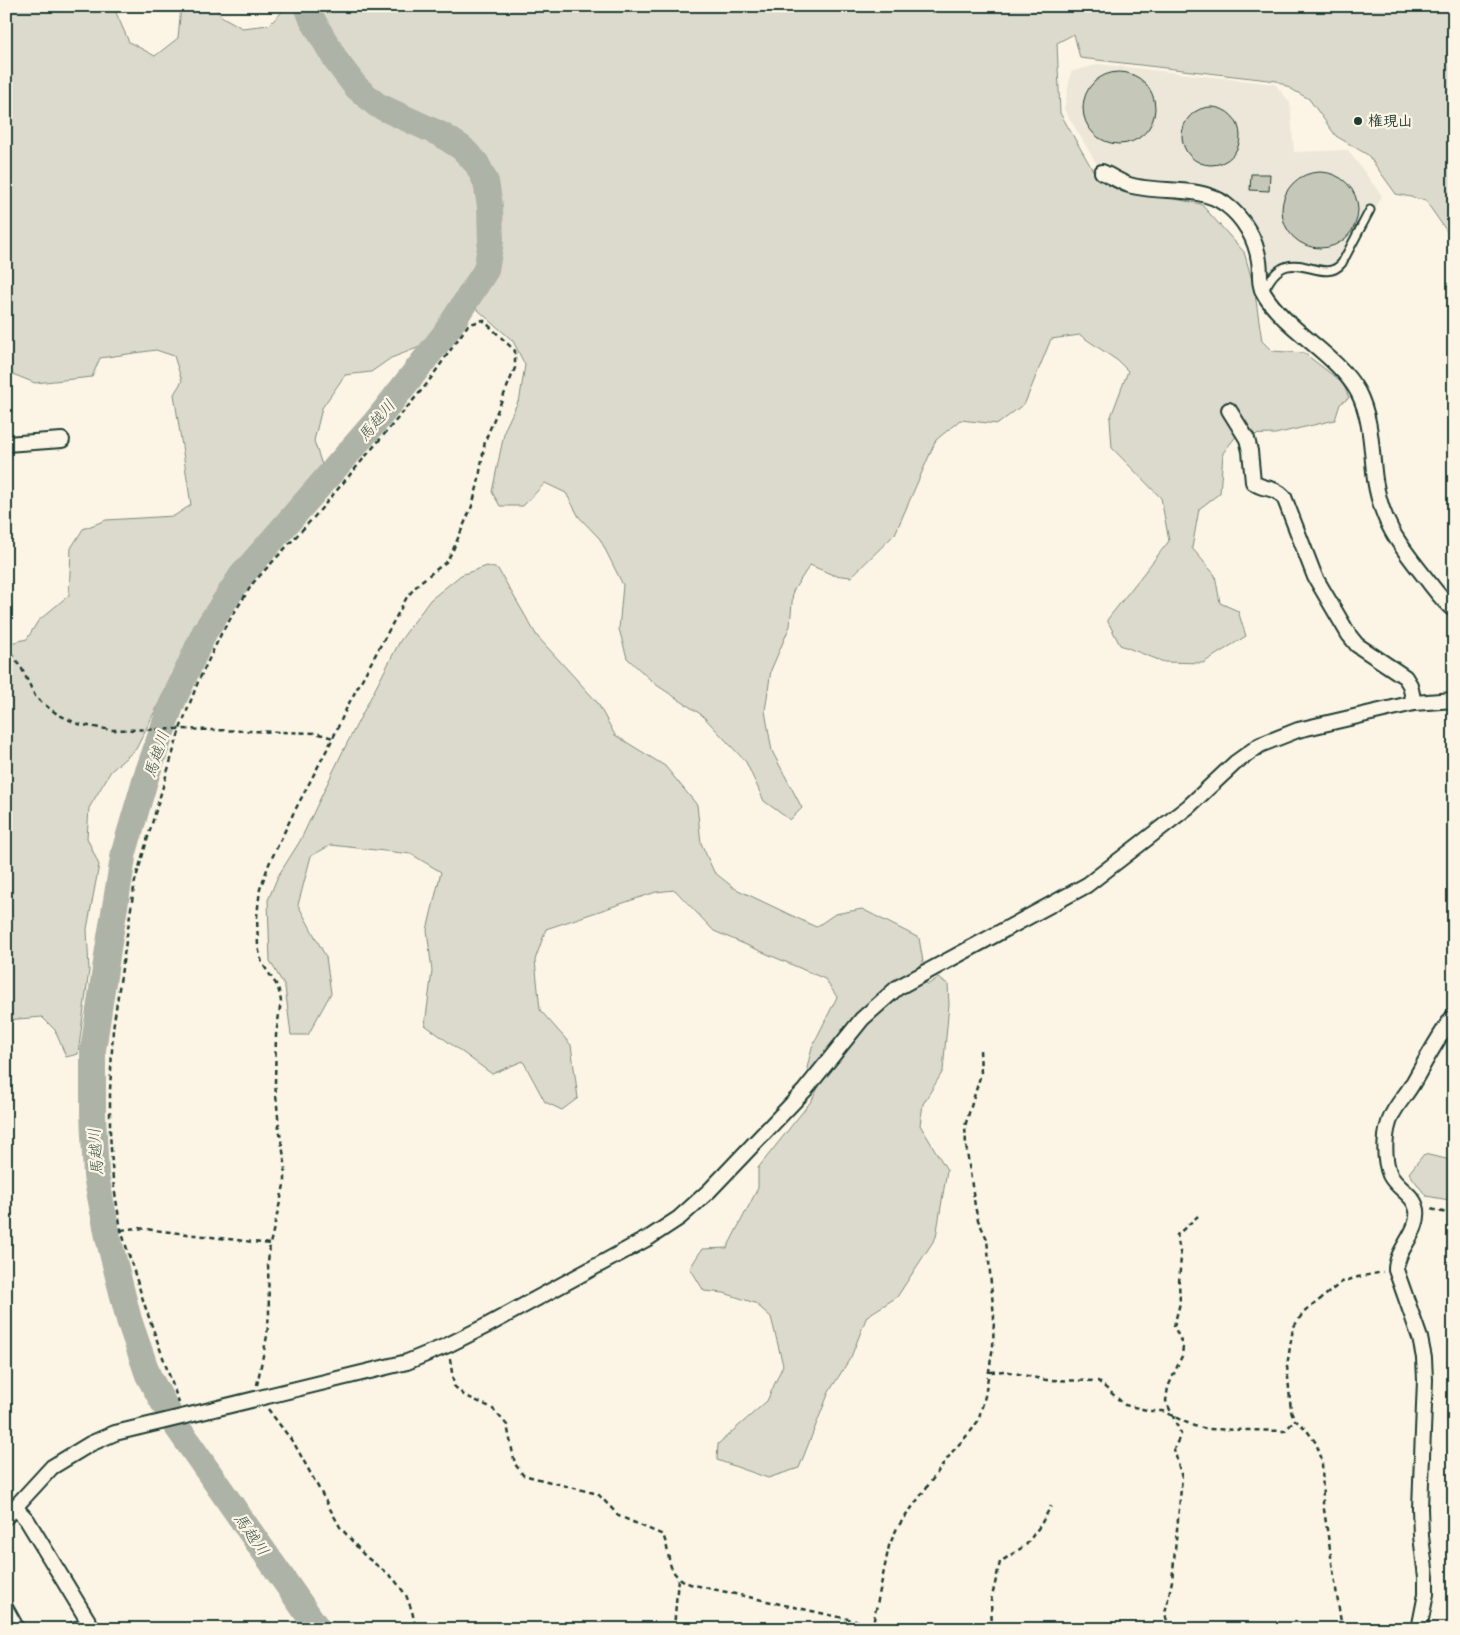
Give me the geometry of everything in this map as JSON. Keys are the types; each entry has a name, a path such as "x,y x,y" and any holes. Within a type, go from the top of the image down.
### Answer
{"street":[{"path":"1102,172 1130,185 1196,193 1223,202 1233,210 1252,235 1259,260 1260,284 1263,292 1279,312 1345,374 1356,390 1365,407 1376,482 1388,525 1398,543 1437,592 1454,610"},
{"path":"1229,410 1247,439 1253,482 1258,486 1277,490 1284,498 1315,578 1349,635 1357,645 1405,677 1410,685 1414,703"},
{"path":"6,444 62,440"},
{"path":"75,1629 92,1627 27,1520 11,1512 52,1467 90,1444 116,1434 182,1416 407,1362 448,1346 650,1237 679,1218 709,1191 805,1090 862,1018 897,988 1087,886 1188,807 1235,763 1260,745 1298,730 1414,703 1454,700"},
{"path":"1419,1629 1426,1594 1420,1508 1425,1389 1424,1358 1420,1338 1396,1270 1396,1262 1417,1222 1413,1198 1390,1175 1386,1152 1386,1134 1392,1115 1412,1085 1434,1043 1454,1015"},
{"path":"6,1610 17,1629"}],"lane":[{"path":"1263,292 1269,279 1282,267 1292,265 1331,271 1338,268 1370,210"}],"path":[{"path":"182,1416 121,1230 113,1181 110,1132 113,1029 135,881 180,729 198,682 222,632 253,583 315,516 426,385 468,325 483,320 515,350 515,368 486,441 472,506 446,562 420,582 407,597 348,705 269,864 260,889 257,916 258,947 262,963 278,987 281,1001 276,1035 276,1083 279,1128 285,1163 284,1181 270,1244 267,1336 256,1390 259,1398 295,1445 340,1527 365,1556 393,1578 406,1595 416,1629"},
{"path":"6,646 22,667 36,698 57,714 78,724 111,730 180,729 316,733 333,738"},
{"path":"872,1629 889,1546 897,1528 942,1465 972,1431 978,1421 990,1372 994,1317 989,1257 987,1239 974,1206 965,1126 981,1074 980,1049"},
{"path":"1416,1210 1432,1209 1450,1214 1454,1218"},
{"path":"1169,1629 1165,1614 1172,1581 1182,1478 1174,1449 1181,1434 1166,1401 1168,1387 1182,1356 1183,1346 1174,1326 1180,1303 1180,1257 1177,1235 1198,1216"},
{"path":"121,1230 137,1228 270,1244"},
{"path":"1342,1629 1323,1503 1322,1460 1316,1443 1305,1428 1296,1420 1289,1397 1287,1366 1292,1328 1303,1313 1342,1282 1396,1270"},
{"path":"448,1346 454,1386 464,1395 492,1408 507,1425 515,1464 523,1475 598,1494 619,1516 663,1535 668,1547 670,1566 678,1578 690,1584 893,1629"},
{"path":"990,1372 1005,1371 1046,1380 1098,1381 1125,1405 1151,1411 1162,1411 1194,1426 1285,1431 1296,1420"},
{"path":"992,1629 991,1601 1000,1562 1026,1545 1052,1506"},
{"path":"674,1629 678,1578"}],"shaded area":[{"path":"6,6 113,6 129,42 155,56 178,38 181,6 214,6 221,16 242,28 269,25 282,12 281,6 1454,6 1454,255 1446,230 1425,200 1396,194 1368,155 1336,136 1309,99 1277,81 1080,58 1074,34 1057,43 1060,113 1095,174 1127,190 1201,204 1244,252 1254,287 1262,341 1272,351 1304,353 1343,383 1349,398 1340,404 1335,420 1275,434 1237,435 1223,453 1220,493 1199,509 1192,548 1215,575 1220,603 1238,611 1246,636 1203,663 1164,662 1120,645 1107,620 1169,541 1161,498 1112,448 1110,419 1128,371 1118,361 1080,335 1051,339 1025,403 998,424 960,420 936,440 895,534 851,577 833,575 810,565 793,591 790,626 771,670 765,711 772,751 802,808 790,820 764,801 746,762 702,715 655,684 627,658 619,629 623,585 600,539 579,517 566,493 545,483 523,506 500,506 492,492 505,429 520,397 525,365 513,341 469,302 453,311 425,345 391,358 371,372 345,375 322,408 314,441 322,465 303,495 246,555 216,594 194,633 136,749 111,771 89,808 87,838 99,865 87,929 89,970 78,1054 66,1057 55,1030 42,1017 6,1020 6,644 27,639 38,621 69,595 71,548 83,529 106,520 174,516 191,505 174,394 182,381 174,356 156,350 100,358 92,377 35,383 6,370"},
{"path":"1099,64 1275,84 1290,103 1294,152 1348,150 1382,196 1344,270 1337,276 1285,270 1277,277 1272,292 1265,281 1259,238 1254,226 1241,208 1222,193 1211,188 1130,180 1099,168 1064,109 1071,72"},
{"path":"487,566 498,569 537,636 597,702 615,735 665,766 697,805 701,843 714,872 734,888 816,927 835,914 862,909 919,938 927,985 938,978 948,984 949,1004 943,1071 923,1104 920,1125 947,1170 936,1237 897,1297 867,1316 851,1357 829,1392 799,1468 768,1478 717,1460 718,1444 767,1401 783,1365 771,1317 755,1303 724,1293 704,1291 690,1268 702,1249 727,1248 758,1188 758,1168 812,1100 819,1086 807,1068 812,1047 837,997 825,979 714,931 675,890 656,892 546,929 535,960 540,1010 571,1045 578,1098 562,1110 545,1102 523,1061 492,1074 425,1025 432,971 427,930 441,872 411,854 331,845 311,856 298,905 326,957 331,993 308,1035 291,1035 285,987 270,961 268,900 278,876 300,841 341,755 400,641 430,600 461,575"},
{"path":"1424,1154 1454,1159 1454,1197 1449,1200 1426,1196 1409,1173"}],"building":[{"path":"1119,72 1139,78 1149,88 1155,108 1149,128 1139,138 1119,144 1099,138 1089,128 1083,108 1089,88 1099,78"},
{"path":"1211,107 1227,112 1235,120 1240,136 1235,152 1227,160 1211,165 1195,160 1187,152 1182,136 1187,120 1195,112"},
{"path":"1320,172 1335,175 1347,183 1355,195 1358,210 1355,225 1347,237 1335,245 1320,248 1305,245 1293,237 1285,225 1282,210 1285,195 1293,183 1305,175"},
{"path":"1251,174 1270,174 1269,191 1250,190"}],"waterway":[{"name":"馬越川","path":"307,6 312,19 337,62 356,87 377,105 442,135 462,148 477,164 486,182 490,206 491,242 486,270 444,335 377,420 241,576 205,631 171,706 146,777 124,852 93,1050 93,1114 96,1176 108,1237 129,1320 148,1375 175,1424 318,1629"}],"place":[{"name":"権現山","path":"1358,121"}]}
